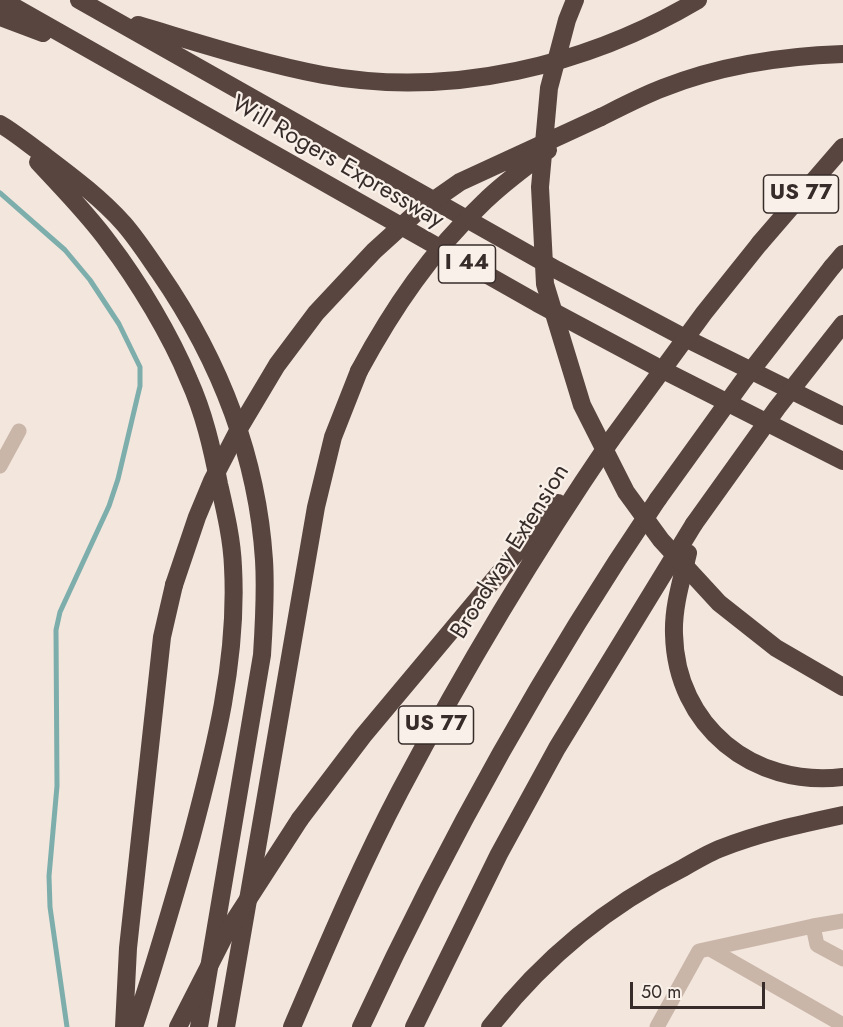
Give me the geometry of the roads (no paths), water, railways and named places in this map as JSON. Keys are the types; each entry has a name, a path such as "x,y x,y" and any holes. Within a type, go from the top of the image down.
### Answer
{"highway":[{"name":"Will Rogers Expressway","path":"2,0 537,303 655,366 843,461"},
{"name":"Will Rogers Expressway","path":"80,0 566,275 683,338 843,416"},
{"path":"575,0 567,20 549,88 540,187 545,284 582,405 626,492 662,540 719,603 776,648 843,687"},
{"path":"108,16 237,54 315,73 372,80 415,82 494,75 573,56 640,31 698,0"},
{"path":"0,17 98,54"},
{"path":"124,1027 128,948 162,637 174,585 197,516 212,481 240,427 277,365 322,306 374,251 417,212 460,182 663,88 730,67 799,55 843,54"},
{"path":"226,1027 316,507 333,437 359,371 395,307 424,267 456,230 485,200 522,170 566,137 601,117"},
{"path":"2,125 80,207 110,243 164,330 189,379 201,412 225,510 233,565 233,615 230,670 221,722 159,955 134,1027"},
{"path":"2,125 82,184 135,238 170,289 216,368 246,451 257,506 264,559 265,608 262,655 200,1027"},
{"name":"Broadway Extension","path":"292,1027 356,883 415,763 491,627 612,440 704,314 760,243 843,147"},
{"name":"US 77","path":"362,1027 425,893 504,744 591,600 658,499 743,381 837,260"},
{"path":"414,1027 499,854 557,748 694,524 777,408 843,324"},
{"path":"178,1027 225,935 280,848 363,736 612,440"},
{"path":"694,524 677,603 674,634 680,677 701,718 732,749 770,770 807,778 843,777"},
{"path":"490,1027 514,997 558,952 604,915 657,881 718,849 790,827 843,815"}],"street":[{"path":"0,466 19,431"},
{"path":"657,1027 699,951 843,921"},
{"path":"813,926 818,945 843,959"},
{"path":"710,949 843,1025"}],"waterway":[{"path":"0,193 65,250 90,280 119,324 140,367 140,386 118,479 109,506 60,612 56,630 57,786 49,876 50,907 67,1027"}]}
